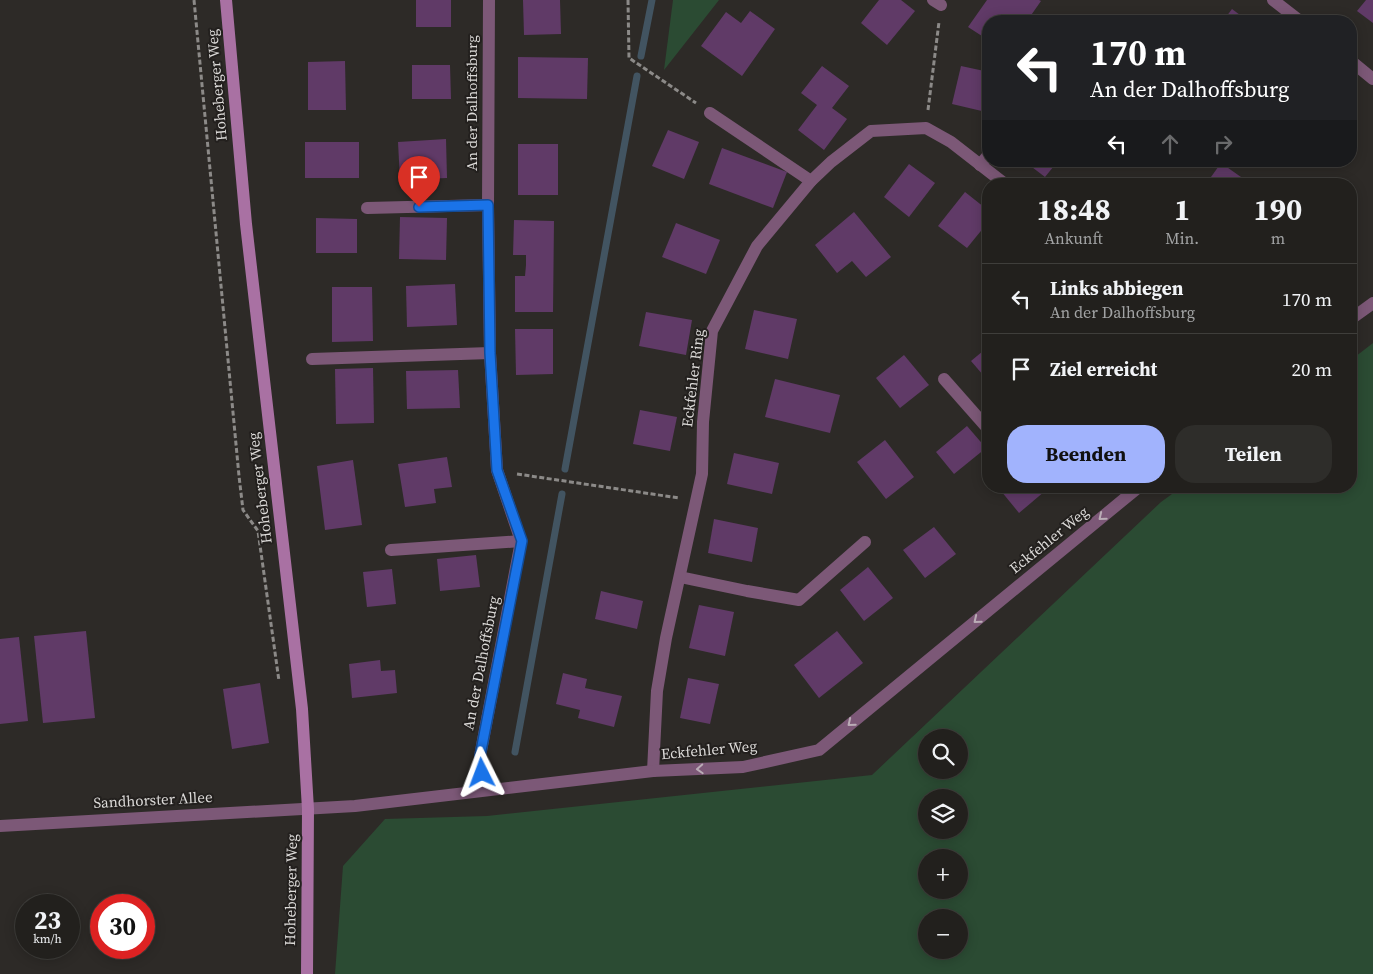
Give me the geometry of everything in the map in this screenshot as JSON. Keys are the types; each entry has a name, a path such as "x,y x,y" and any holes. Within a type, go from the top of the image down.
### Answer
{"street":[{"name":"Hoheberger Weg","path":"226,0 246,224 302,709 308,809 307,974"},
{"name":"An der Dalhoffsburg","path":"485,790 480,756 522,541 497,470 490,353 488,205 489,0"},
{"path":"1272,0 1292,15"},
{"path":"1357,67 1373,79"},
{"path":"710,112 811,181"},
{"path":"926,128 951,142 980,165 982,163"},
{"name":"Eckfehler Ring","path":"653,771 657,691 666,638 702,474 703,422 712,331 758,246 811,181 871,131 926,128"},
{"path":"983,167 997,178"},
{"path":"367,208 488,205"},
{"path":"1357,315 1373,303"},
{"path":"312,359 490,353"},
{"path":"944,379 982,422"},
{"name":"Eckfehler Weg","path":"308,809 355,806 653,771 742,767 819,750 1131,493"},
{"path":"391,550 522,541"},
{"path":"680,577 799,600 865,542"},
{"name":"Sandhorster Allee","path":"0,826 308,809"}],"path":[{"path":"194,0 243,510 258,531 279,682"},
{"path":"628,0 629,58 710,112"},
{"path":"926,128 937,2"},
{"path":"497,470 696,500"}],"green space":[{"path":"673,0 719,0 664,70"},
{"path":"1373,343 1373,974 335,974 343,866 385,819 487,816 872,775 918,732 918,779 968,779 968,729 921,729 1161,502 1173,493 1357,493 1357,355"}],"building":[{"path":"416,0 451,0 451,27 416,27"},
{"path":"523,0 560,0 561,34 524,35"},
{"path":"879,0 901,0 915,11 887,45 861,23"},
{"path":"987,0 1041,1 1031,15 982,15 982,36 968,27"},
{"path":"1366,0 1373,0 1373,23 1357,11"},
{"path":"1232,9 1240,15 1228,15"},
{"path":"750,11 775,29 742,76 701,46 726,12 741,23"},
{"path":"518,57 588,58 587,99 518,98"},
{"path":"345,61 346,110 308,110 308,62"},
{"path":"412,65 450,65 451,99 412,99"},
{"path":"822,66 849,86 832,108 847,119 824,150 798,130 817,105 801,93"},
{"path":"961,66 982,70 982,111 952,104"},
{"path":"668,130 699,142 684,179 652,166"},
{"path":"446,139 447,178 400,180 398,142"},
{"path":"305,142 359,142 359,178 305,178"},
{"path":"518,144 558,144 558,195 518,195"},
{"path":"722,148 787,172 773,208 709,184"},
{"path":"909,164 935,183 909,217 884,197"},
{"path":"1032,167 1053,167 1045,177"},
{"path":"1218,167 1227,167 1242,178 1210,178"},
{"path":"965,192 982,205 982,230 967,248 938,226"},
{"path":"854,212 891,257 866,277 852,261 837,273 815,245"},
{"path":"400,217 447,218 446,260 399,259"},
{"path":"316,218 357,219 357,253 316,253"},
{"path":"514,220 554,221 553,312 515,312 515,276 525,276 526,255 513,255"},
{"path":"676,223 720,240 706,274 662,257"},
{"path":"455,284 457,325 407,327 406,286"},
{"path":"332,287 372,287 373,341 332,342"},
{"path":"754,310 797,319 788,359 745,349"},
{"path":"646,312 692,320 686,355 639,346"},
{"path":"515,329 553,329 553,374 516,375"},
{"path":"982,352 982,374 971,361"},
{"path":"904,355 929,385 900,408 876,378"},
{"path":"373,368 374,423 336,424 335,369"},
{"path":"458,370 460,408 407,409 406,371"},
{"path":"775,379 840,395 830,433 765,417"},
{"path":"640,410 677,417 670,451 633,444"},
{"path":"967,426 982,443 982,451 954,474 936,452"},
{"path":"885,440 914,477 886,499 857,462"},
{"path":"734,453 779,463 772,494 727,484"},
{"path":"447,457 452,487 434,489 436,503 405,507 398,464"},
{"path":"353,460 362,525 325,530 317,466"},
{"path":"1003,493 1043,493 1019,513"},
{"path":"714,519 758,528 752,562 708,553"},
{"path":"934,527 956,554 925,578 903,550"},
{"path":"476,555 480,587 440,591 437,559"},
{"path":"868,567 893,598 864,621 840,590"},
{"path":"392,569 396,604 367,607 363,572"},
{"path":"601,591 643,601 637,629 595,619"},
{"path":"699,605 734,612 725,656 689,648"},
{"path":"86,631 95,718 43,723 34,636"},
{"path":"837,631 863,663 819,698 794,665"},
{"path":"19,637 28,721 0,724 0,639"},
{"path":"380,660 381,671 395,670 397,693 352,698 349,664"},
{"path":"563,673 587,679 585,688 622,696 614,727 578,718 580,710 556,704"},
{"path":"688,678 719,684 710,724 680,718"},
{"path":"260,683 269,743 232,749 223,689"}],"waterway":[{"path":"641,56 652,0"},
{"path":"565,469 637,76"},
{"path":"515,752 562,494"}],"route":[{"path":"419,207 488,205 490,353 497,470 522,541 480,756 482,773"}]}
